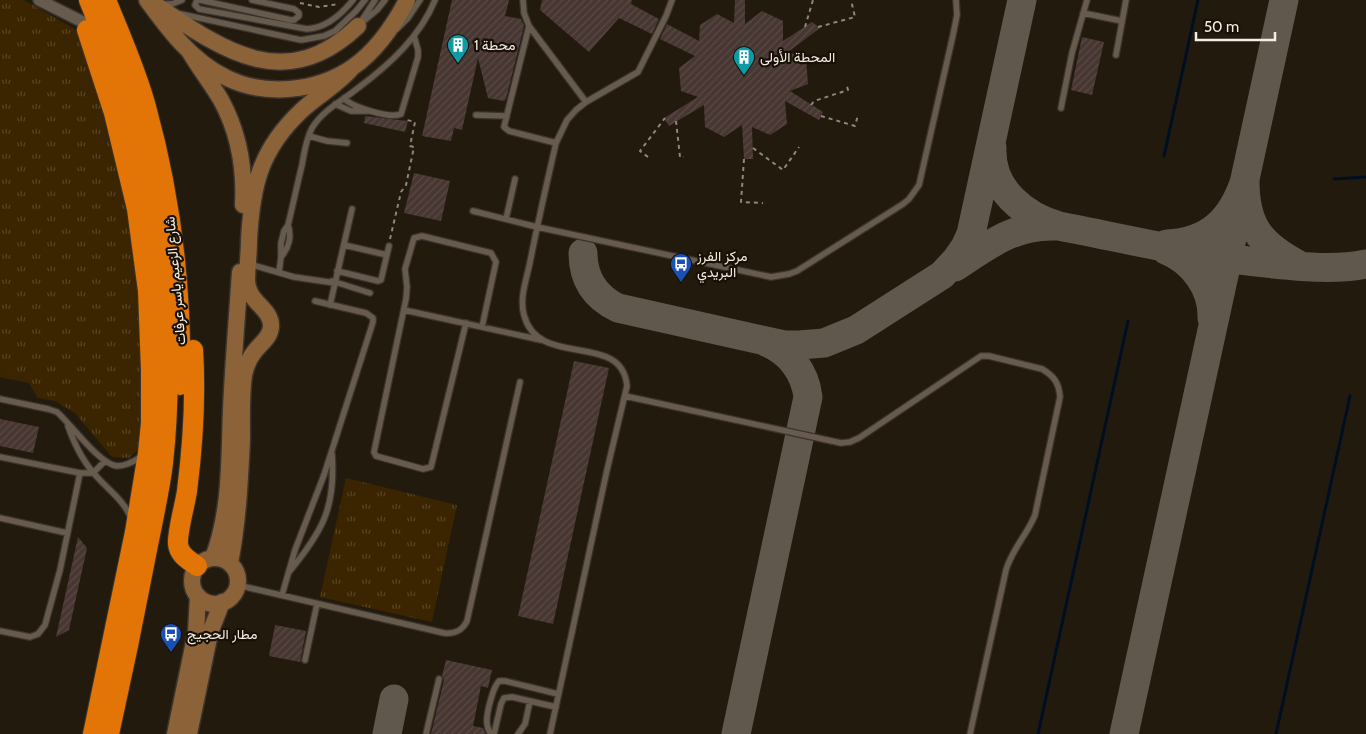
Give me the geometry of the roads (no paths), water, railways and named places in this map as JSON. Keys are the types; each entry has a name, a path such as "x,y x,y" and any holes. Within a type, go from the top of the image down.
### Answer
{"highway":[{"path":"75,0 85,23 114,113 137,209 151,326 151,408 148,453 135,532 94,734"},
{"name":"شارع الزعيم ياسر عرفات","path":"89,0 120,86 143,169 160,269 166,330 167,377 163,462 133,657"},
{"name":"شارع الزعيم ياسر عرفات","path":"106,0 128,53 146,106 166,197 179,302 181,350 175,462 170,498 133,657"},
{"path":"120,0 153,90 166,154 166,197"},
{"path":"179,302 192,336 194,380 189,475 178,544 185,557 205,562"},
{"path":"109,734 133,657"},
{"path":"123,734 133,657"}],"street":[{"path":"39,0 85,23"},
{"path":"230,563 238,511 235,461 234,361 253,196 260,169 277,138 292,120 336,85 383,38 407,0"},
{"path":"153,3 199,34 226,49 245,57 264,61 281,62 315,56 338,43 357,19"},
{"path":"153,3 176,38 189,51 224,77 242,84 261,88 300,88 336,77 353,67"},
{"path":"175,734 196,632 198,596 192,582 192,576 205,562 225,517 235,461 244,373 253,353 269,334 271,324 268,315 249,292 244,263 244,182 239,145 231,121 220,99 189,51"},
{"path":"198,596 210,603 222,602 232,596 237,585 236,573 230,563 225,560 205,562"},
{"path":"191,731 210,633 222,602"}],"lane":[{"path":"153,3 172,4 182,0"},
{"path":"252,0 297,11 299,16 291,20 200,0 195,2 195,5 199,9 307,30 324,25 337,17 351,3 357,19"},
{"path":"357,19 365,0"},
{"path":"357,19 375,0"},
{"path":"153,3 301,40 324,36 335,31 377,10 385,0"},
{"path":"383,38 397,29 408,18 420,0"},
{"path":"279,272 282,257 288,245 290,232 288,224 309,136 317,122 335,104 377,73 414,36 424,22 435,0"},
{"path":"523,0 524,13 529,26 586,102"},
{"path":"541,340 530,329 524,315 522,299 556,142 567,120 586,102 638,72 672,0"},
{"path":"473,211 537,227 771,277 797,271 903,204 919,185 957,15 956,0"},
{"path":"1061,108 1072,53 1087,0"},
{"path":"1116,55 1126,0"},
{"path":"1083,13 1122,21"},
{"path":"529,26 504,127 506,130 556,142"},
{"path":"344,98 350,105 370,111 393,116 401,114 417,64 418,50 414,36"},
{"path":"335,104 351,112 370,111"},
{"path":"476,115 507,116"},
{"path":"309,136 328,142 347,142"},
{"path":"506,219 516,179"},
{"path":"330,305 352,209"},
{"path":"466,323 431,467 423,469 376,456 374,452 407,291 406,264 414,238 422,236 486,251 495,257 496,262 482,327"},
{"path":"344,245 387,256"},
{"path":"338,271 378,281 382,277 389,246"},
{"path":"244,263 294,277 334,283 370,293"},
{"path":"282,595 295,550 319,491 373,322 370,315 366,313 315,301"},
{"path":"404,310 541,340 556,346 607,356 622,368 626,377 625,396 607,470 550,734"},
{"path":"625,396 841,443 859,438 980,356 989,356 1042,368 1050,373 1056,380 1060,397 1035,515 1009,558 970,734"},
{"path":"237,585 444,633 456,633 461,630 467,620 520,382"},
{"path":"0,399 48,409 62,416 78,451 93,473 124,504 135,532"},
{"path":"68,426 105,461 117,466 148,453"},
{"path":"288,574 308,549 326,518 331,502 333,484 332,449"},
{"path":"0,457 80,473 93,473 105,461"},
{"path":"0,631 34,637 48,620 80,473"},
{"path":"0,518 67,533"},
{"path":"305,660 317,604"},
{"path":"426,734 438,679"},
{"path":"493,734 487,724 487,717 498,681 558,694"},
{"path":"493,734 500,704 504,698 512,697 556,707"},
{"path":"518,734 525,724 530,701"}],"waterway":[{"path":"1164,156 1198,0"},
{"path":"1334,179 1366,177"},
{"path":"1038,734 1128,321"},
{"path":"1276,734 1350,396"}],"place":[{"name":"محطة 1","path":"458,64"},
{"name":"المحطة الأولى","path":"744,76"},
{"name":"مركز الفرز البريدي","path":"681,283"},
{"name":"مطار الحجيج","path":"171,653"}]}
